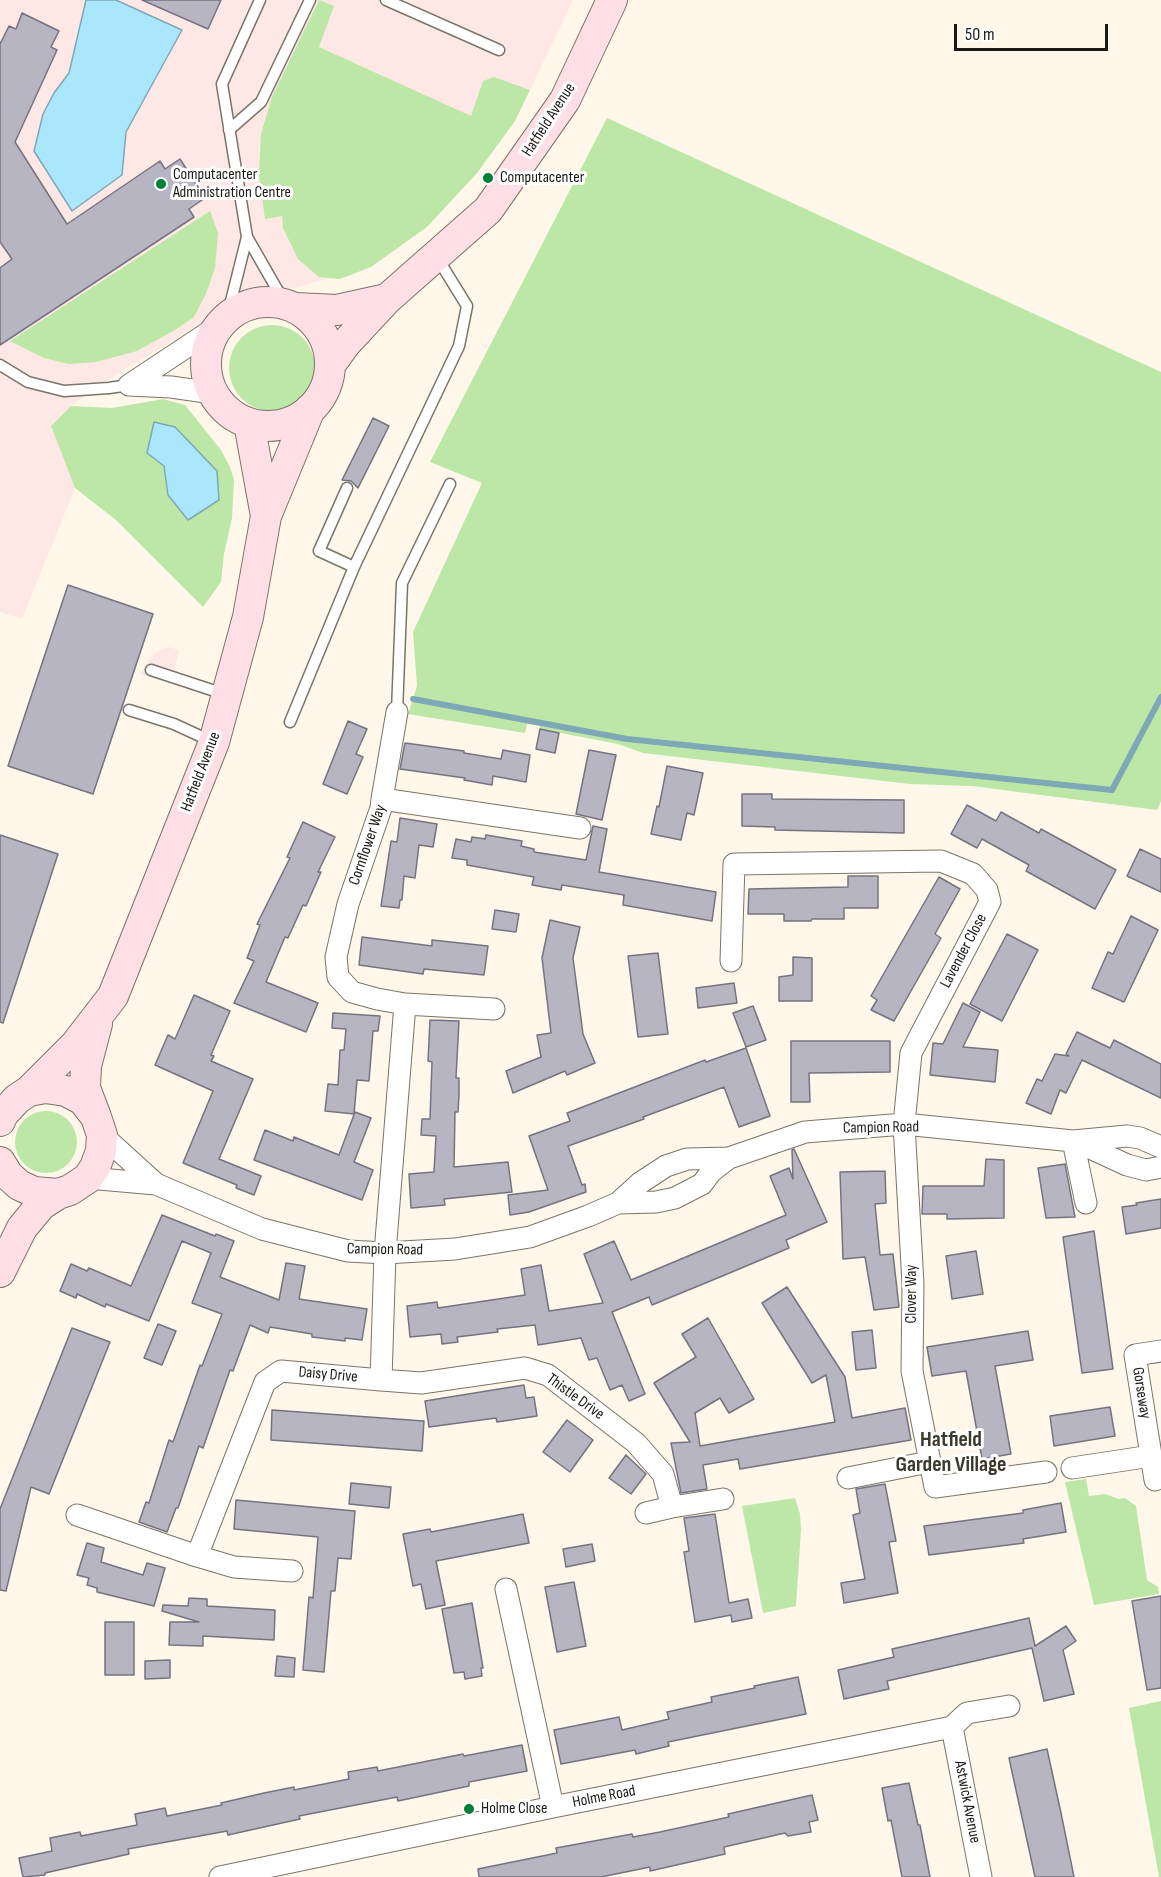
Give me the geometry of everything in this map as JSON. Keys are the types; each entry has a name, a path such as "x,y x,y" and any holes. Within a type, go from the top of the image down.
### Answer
{"street":[{"name":"Hatfield Avenue","path":"330,365 346,343 387,299 488,210 565,100 612,0"},
{"name":"Hatfield Avenue","path":"292,307 337,310 387,299"},
{"path":"129,385 222,321 248,305 263,302 292,307 314,322 323,335 330,365 326,385 310,409 290,421 269,426 249,423 237,418 221,405 213,393 206,371 206,356 213,334 222,321"},
{"path":"129,385 171,387 213,393"},
{"name":"Hatfield Avenue","path":"11,1104 61,1061 113,996 214,742 248,617 266,516 310,409"},
{"name":"Hatfield Avenue","path":"249,423 266,516"},
{"path":"382,799 397,712"},
{"name":"Cornflower Way","path":"494,1009 405,1004 377,999 352,992 338,977 336,957 348,904 381,808 382,799 580,828"},
{"name":"Lavender Close","path":"731,961 734,864 941,861 974,874 987,890 990,902 911,1053 904,1124"},
{"path":"385,1253 405,1004"},
{"name":"Hatfield Avenue","path":"99,1016 86,1066 85,1088 99,1126"},
{"path":"11,1104 45,1088 66,1091 82,1100 99,1126 156,1184"},
{"name":"Campion Road","path":"618,1203 640,1183 666,1166 687,1159 729,1158 805,1132 904,1124 1073,1141 1127,1136 1140,1138 1161,1147"},
{"name":"Clover Way","path":"904,1124 913,1284 912,1371 935,1487 1046,1472"},
{"path":"3,1264 22,1228 41,1205 88,1178 101,1151 99,1126"},
{"path":"1073,1141 1086,1203"},
{"name":"Campion Road","path":"1073,1141 1127,1165 1146,1170 1161,1167"},
{"name":"Campion Road","path":"156,1184 262,1229 348,1251 385,1253 455,1248 530,1237 618,1203 656,1202 675,1198 702,1184 711,1172 729,1158"},
{"path":"4,1168 19,1185 34,1192 58,1194"},
{"path":"3,1264 12,1225 12,1192 4,1168"},
{"path":"88,1178 156,1184"},
{"name":"Daisy Drive","path":"197,1556 265,1382 281,1371 381,1380 385,1253"},
{"name":"Gorseway","path":"1155,1480 1135,1355 1161,1351"},
{"name":"Thistle Drive","path":"381,1380 421,1383 525,1368 548,1375 636,1443 663,1474 672,1507"},
{"path":"1072,1468 1151,1456"},
{"path":"848,1478 929,1462"},
{"path":"646,1513 723,1499"},
{"path":"77,1515 234,1567 292,1571"},
{"path":"506,1589 552,1807"},
{"path":"952,1727 967,1713 1009,1706"},
{"name":"Holme Road","path":"220,1877 552,1807 952,1727"},
{"name":"Astwick Avenue","path":"952,1727 981,1877"}],"lane":[{"path":"260,0 222,84 248,237 278,291 292,307"},
{"path":"229,130 261,102 310,0"},
{"path":"386,0 499,50"},
{"path":"222,321 248,237"},
{"path":"290,722 354,567 459,346 467,306 436,256"},
{"path":"0,365 28,382 64,391 129,385"},
{"path":"397,712 402,583 450,484"},
{"path":"347,489 319,551 354,567"},
{"path":"151,670 227,695"},
{"path":"129,710 174,724 214,742"}],"shaded area":[{"path":"0,0 573,0 515,121 477,173 371,267 290,289 217,314 122,371 71,406 51,426 75,488 22,619 0,612"},
{"path":"169,647 179,650 171,683 140,674 154,653"}],"green space":[{"path":"319,0 334,6 319,47 471,116 483,81 494,77 530,90 515,121 477,173 427,227 371,267 340,279 319,277 298,259 283,228 282,216 265,219 259,175 261,134 272,97"},
{"path":"607,118 1161,372 1161,801 1157,810 972,786 910,784 643,753 618,744 540,729 540,726 527,724 525,733 408,714 417,686 413,632 482,483 430,462"},
{"path":"210,211 218,233 215,268 206,294 194,317 175,330 137,351 96,362 69,364 44,358 10,341"},
{"path":"272,325 296,332 308,344 315,368 308,392 296,404 272,411 248,404 236,392 229,368 236,344 248,332"},
{"path":"163,399 185,405 221,450 234,480 232,518 221,582 203,607 116,520 75,488 51,426 71,406 112,408"},
{"path":"46,1111 63,1116 68,1120 72,1125 77,1142 72,1159 68,1164 63,1168 46,1173 29,1168 24,1164 20,1159 15,1142 20,1125 24,1120 29,1116"},
{"path":"1086,1479 1089,1496 1105,1494 1119,1499 1125,1498 1136,1506 1147,1580 1158,1587 1159,1594 1094,1605 1065,1482"},
{"path":"795,1498 800,1514 801,1530 796,1606 763,1613 742,1506"},
{"path":"1161,1701 1161,1877 1159,1877 1129,1708"}],"water":[{"path":"86,0 116,0 182,30 126,132 122,175 72,211 34,151 43,114 54,93 69,73"},
{"path":"154,422 175,427 217,471 219,500 188,520 168,495 164,466 147,453"}],"building":[{"path":"142,0 221,0 208,29"},
{"name":"Computacenter Administration Centre","path":"22,13 59,31 51,47 57,50 15,142 67,224 160,161 165,169 180,159 205,198 189,209 194,217 0,345 0,268 12,259 0,242 0,44 9,26 16,29"},
{"path":"373,418 389,426 358,488 351,481 342,480"},
{"path":"68,585 153,614 93,794 8,766"},
{"path":"348,721 367,729 356,754 363,757 347,794 323,784"},
{"path":"540,729 559,733 555,753 536,749"},
{"path":"405,743 464,751 464,753 501,759 503,750 530,755 526,782 493,776 492,785 464,780 465,778 400,769"},
{"path":"589,750 616,755 602,820 576,814"},
{"path":"667,766 703,773 694,815 687,813 681,840 651,834"},
{"path":"742,794 772,794 772,799 904,800 904,833 775,830 775,827 742,826"},
{"path":"967,805 996,821 1001,812 1039,833 1041,829 1116,870 1095,909 1026,871 1029,865 982,839 977,848 951,834"},
{"path":"400,818 437,824 433,847 419,845 415,878 404,876 399,908 381,906 391,841 397,842"},
{"path":"303,822 335,837 318,872 321,872 306,906 303,905 288,938 285,937 266,982 318,1003 306,1032 234,1003 254,961 247,958 260,925 257,924 290,858 287,857"},
{"path":"593,826 607,829 599,872 716,892 712,921 623,905 624,895 562,885 561,890 532,885 534,877 467,865 467,860 452,858 456,839 471,842 472,837 485,839 486,835 522,841 521,846 534,849 534,852 586,860"},
{"path":"0,835 58,854 3,1023 0,1022"},
{"path":"1140,849 1161,859 1161,892 1127,876"},
{"path":"848,876 878,876 878,908 844,908 844,919 812,919 811,921 784,921 784,914 748,914 749,889 848,887"},
{"path":"939,877 960,889 935,934 941,938 894,1021 871,1010 877,1000 871,996"},
{"path":"495,910 519,914 516,932 492,929"},
{"path":"1131,916 1158,930 1124,1002 1092,988 1108,952 1113,954"},
{"path":"550,920 580,927 573,958 583,1034 595,1063 567,1075 565,1071 513,1093 506,1071 541,1057 537,1035 551,1033 542,958"},
{"path":"1007,934 1038,950 1002,1021 970,1004"},
{"path":"362,937 432,946 432,940 488,946 484,975 424,969 423,974 359,965"},
{"path":"658,953 668,1034 638,1037 628,956"},
{"path":"793,957 812,958 812,1001 779,1001 779,977 793,975"},
{"path":"734,983 737,1003 698,1008 696,988"},
{"path":"194,995 230,1011 211,1055 214,1056 211,1061 253,1079 219,1159 261,1176 254,1195 236,1188 237,1185 183,1163 213,1091 155,1065 168,1035 175,1039"},
{"path":"963,1003 980,1012 963,1047 998,1050 995,1082 930,1075 933,1043 943,1044"},
{"path":"753,1006 766,1040 746,1047 733,1013"},
{"path":"333,1013 380,1016 378,1031 373,1031 369,1081 357,1080 354,1114 325,1111 328,1084 338,1085 340,1050 344,1050 346,1029 332,1028"},
{"path":"430,1020 459,1021 456,1078 459,1078 459,1095 458,1112 455,1112 454,1167 508,1162 512,1192 444,1199 445,1205 411,1208 409,1174 434,1172 436,1136 421,1135 422,1119 430,1119 432,1062 428,1061"},
{"path":"1077,1032 1110,1048 1114,1040 1161,1064 1161,1098 1082,1060 1066,1093 1060,1090 1051,1114 1026,1103 1037,1079 1042,1081 1055,1054 1069,1056 1066,1054"},
{"path":"791,1041 890,1041 890,1072 809,1073 810,1102 791,1102"},
{"path":"746,1048 770,1116 739,1127 724,1087 643,1117 644,1119 568,1146 582,1185 585,1184 586,1192 529,1212 510,1215 508,1195 548,1190 529,1136 570,1121 567,1113 705,1060 706,1062"},
{"path":"355,1112 371,1118 354,1162 373,1170 362,1200 254,1160 265,1130 293,1141 294,1137 339,1155"},
{"path":"794,1149 827,1222 786,1240 789,1248 720,1277 652,1305 649,1297 612,1312 645,1394 629,1401 622,1385 610,1390 597,1358 589,1360 581,1338 538,1345 535,1325 497,1329 498,1332 457,1337 458,1342 442,1344 441,1334 410,1337 407,1306 437,1302 438,1308 525,1295 521,1269 541,1265 549,1311 603,1303 584,1254 614,1241 631,1280 786,1215 770,1176 789,1168 793,1179 792,1150"},
{"path":"986,1159 1004,1160 1004,1218 947,1219 947,1214 922,1214 923,1186 984,1186"},
{"path":"1065,1164 1075,1217 1046,1218 1038,1168"},
{"path":"885,1171 886,1203 875,1204 880,1255 893,1254 899,1307 874,1310 865,1257 843,1259 840,1172"},
{"path":"1161,1199 1161,1228 1126,1234 1122,1207"},
{"path":"162,1215 234,1241 220,1277 279,1300 286,1263 305,1266 299,1299 367,1309 362,1340 345,1338 345,1341 312,1337 312,1334 270,1327 268,1333 250,1325 233,1371 230,1370 203,1448 199,1446 178,1508 176,1508 167,1532 139,1522 146,1502 149,1503 169,1440 173,1442 200,1365 202,1366 222,1314 192,1303 211,1253 182,1241 149,1321 106,1304 105,1307 77,1294 76,1298 60,1291 71,1264 87,1271 89,1268 131,1286"},
{"path":"1094,1231 1113,1369 1082,1373 1063,1237"},
{"path":"976,1251 983,1294 952,1299 946,1256"},
{"path":"787,1287 845,1377 852,1418 905,1408 911,1440 740,1469 738,1459 703,1465 707,1489 681,1493 671,1443 690,1442 654,1383 696,1357 682,1334 708,1318 754,1399 729,1413 720,1398 695,1413 700,1446 835,1422 826,1375 812,1383 762,1303"},
{"path":"158,1324 176,1331 162,1365 144,1358"},
{"path":"72,1328 110,1342 49,1494 31,1487 6,1591 0,1590 0,1509"},
{"path":"872,1330 876,1368 856,1370 852,1332"},
{"path":"1028,1331 1033,1360 995,1366 1011,1454 982,1459 966,1371 932,1376 927,1347"},
{"path":"524,1385 526,1398 534,1397 537,1416 497,1422 496,1418 429,1427 425,1401"},
{"path":"1110,1407 1115,1436 1054,1446 1050,1416"},
{"path":"272,1410 424,1421 422,1451 271,1440"},
{"path":"567,1420 593,1440 570,1472 543,1452"},
{"path":"626,1455 646,1474 631,1494 609,1478"},
{"path":"351,1483 391,1487 389,1508 349,1504"},
{"path":"885,1484 896,1541 889,1542 898,1593 844,1603 841,1583 865,1579 853,1515 860,1513 856,1489"},
{"path":"236,1500 355,1511 351,1559 338,1558 335,1591 331,1591 324,1672 303,1670 309,1597 313,1598 318,1537 234,1529"},
{"path":"1061,1503 1066,1532 1023,1539 1024,1543 929,1555 924,1526 1023,1513 1023,1510"},
{"path":"523,1514 529,1543 436,1561 445,1605 426,1609 421,1584 413,1586 403,1534 430,1529 431,1532"},
{"path":"715,1514 729,1603 748,1599 752,1618 732,1622 731,1615 695,1622 684,1552 689,1551 684,1518"},
{"path":"87,1543 104,1548 101,1562 143,1575 147,1563 165,1568 154,1606 97,1592 97,1588 87,1585 89,1578 77,1575"},
{"path":"592,1544 595,1561 566,1567 563,1549"},
{"path":"574,1582 586,1646 557,1652 545,1587"},
{"path":"1161,1596 1161,1688 1147,1690 1132,1601"},
{"path":"189,1598 207,1599 207,1606 275,1610 274,1640 203,1636 203,1646 169,1645 170,1622 199,1622 162,1611 163,1605 188,1606"},
{"path":"472,1603 483,1668 481,1668 482,1676 465,1679 464,1672 454,1673 442,1609"},
{"path":"1029,1618 1035,1646 1066,1626 1076,1641 1063,1650 1074,1694 1044,1701 1032,1648 887,1681 889,1689 844,1699 838,1670 894,1657 892,1649"},
{"path":"105,1622 134,1622 134,1675 105,1675"},
{"path":"277,1656 295,1658 294,1677 275,1676"},
{"path":"170,1660 170,1678 145,1679 145,1661"},
{"path":"798,1677 806,1714 668,1742 669,1746 636,1754 635,1750 561,1764 554,1730 619,1717 622,1730 669,1719 667,1712 712,1702 711,1697"},
{"path":"522,1745 527,1771 469,1782 469,1786 398,1801 397,1797 299,1816 300,1819 228,1835 227,1831 128,1849 129,1854 45,1873 45,1875 23,1877 19,1858 52,1851 50,1838 80,1832 81,1836 137,1825 135,1814 165,1808 167,1816 222,1805 221,1803 264,1793 294,1787 294,1790 349,1779 348,1772 377,1767 378,1771"},
{"path":"1047,1749 1074,1877 1035,1877 1009,1758"},
{"path":"909,1783 930,1877 902,1877 891,1820 888,1821 882,1788"},
{"path":"812,1795 818,1820 809,1822 811,1832 788,1836 785,1833 724,1847 725,1854 650,1871 650,1867 601,1877 479,1877 478,1869 557,1853 556,1848 632,1834 633,1837 660,1832"}],"waterway":[{"path":"413,699 627,739 1112,790 1161,697"}],"place":[{"name":"Computacenter","path":"488,178"},
{"name":"Computacenter Administration Centre","path":"161,184"},
{"name":"Holme Close","path":"469,1809"}],"district":[{"name":"Hatfield Garden Village","path":"951,1452"}]}
